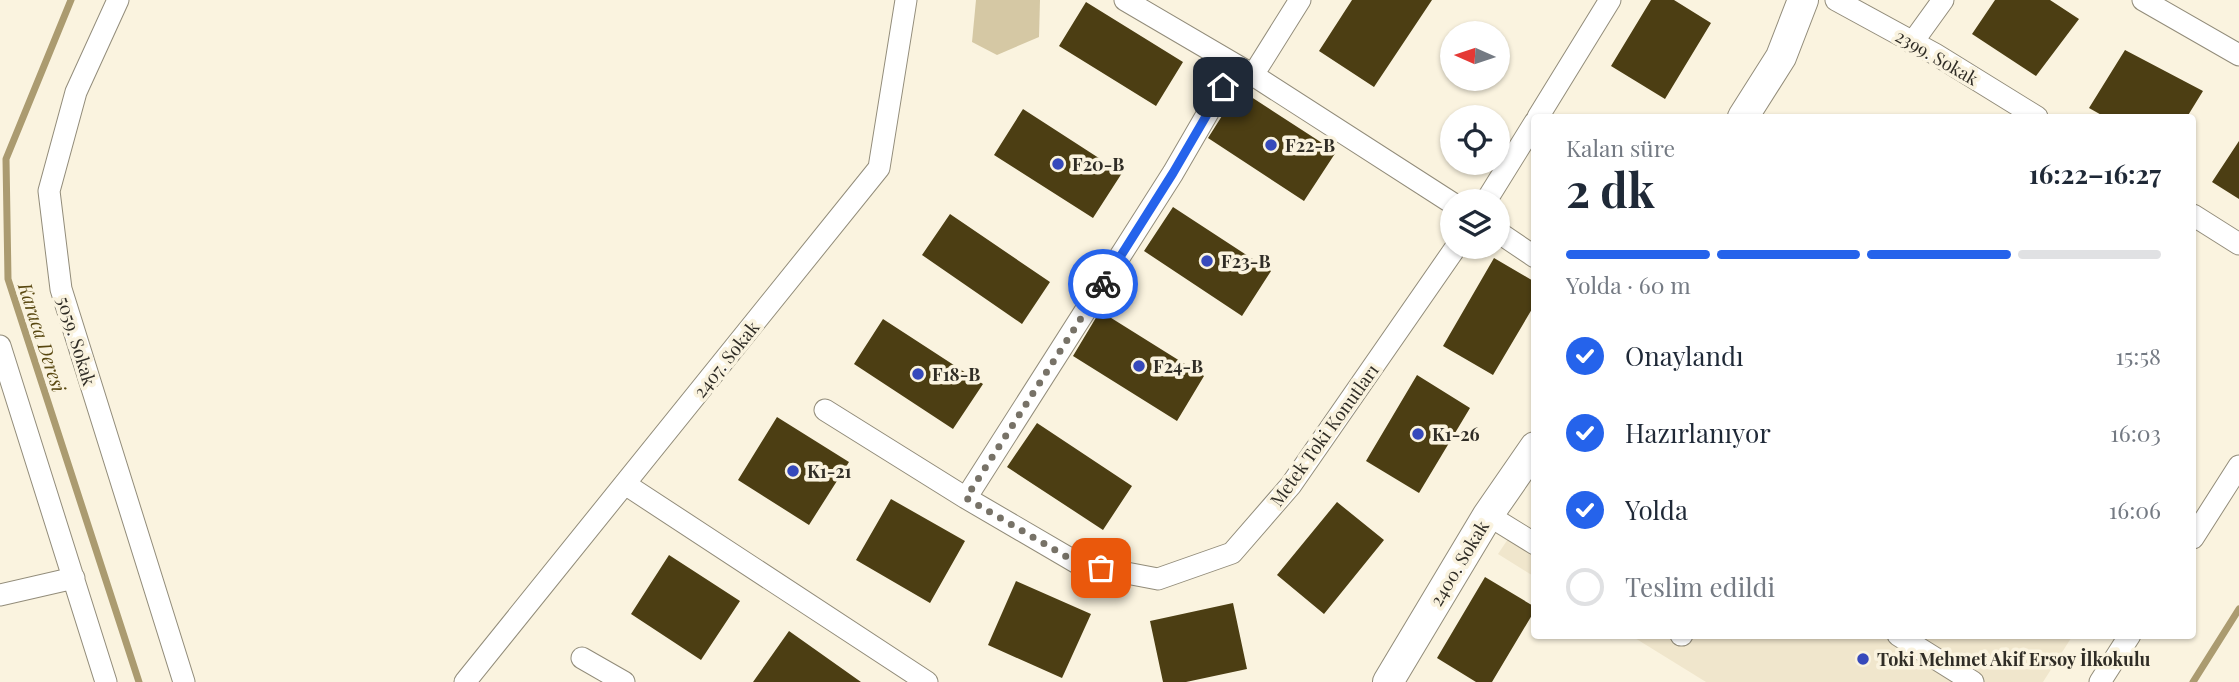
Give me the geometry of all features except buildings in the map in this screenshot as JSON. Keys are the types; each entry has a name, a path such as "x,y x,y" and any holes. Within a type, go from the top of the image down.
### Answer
{"main road":[{"path":"1745,114 1781,57 1804,0"},
{"name":"2400. Sokak","path":"1388,682 1488,515 1531,453"}],"street":[{"name":"5059. Sokak","path":"118,0 76,92 49,191 61,289 184,682"},
{"name":"2407. Sokak","path":"466,682 879,167 906,0"},
{"path":"1125,0 1244,70 1440,194"},
{"path":"966,498 1173,173 1244,70 1300,0"},
{"path":"1540,114 1610,0"},
{"name":"2399. Sokak","path":"1836,0 1935,54 2032,114"},
{"path":"1912,43 1943,0"},
{"path":"2144,0 2239,55"},
{"path":"1493,189 1531,128"},
{"path":"2196,217 2239,244"},
{"path":"1510,240 1531,254"},
{"name":"Metek Toki Konutları","path":"825,410 966,498 1079,564 1158,579 1232,553 1291,485 1448,259"},
{"path":"0,346 106,682"},
{"path":"2196,533 2239,466"},
{"path":"625,484 927,682"},
{"path":"1488,515 1531,542"},
{"path":"0,596 74,578"},
{"path":"1904,639 1973,682"},
{"path":"2100,682 2127,639"},
{"path":"582,658 624,682"}],"shaded area":[{"path":"976,0 1040,0 1039,37 997,55 972,42"},
{"path":"1518,524 1531,529 1531,575 1498,554"},
{"name":"Toki Mehmet Akif Ersoy İlkokulu","path":"1636,639 2070,639 2043,682 1706,682"}],"waterway":[{"name":"Karaca Deresi","path":"71,0 6,159 8,279 139,682"},
{"path":"2193,682 2239,609"}],"way so far":[{"path":"1101,568 1079,564 966,498 1103,284"}],"place":[{"name":"F22-B","path":"1271,145"},
{"name":"F20-B","path":"1058,164"},
{"name":"F23-B","path":"1207,261"},
{"name":"F24-B","path":"1139,366"},
{"name":"F18-B","path":"918,374"},
{"name":"K1-26","path":"1418,434"},
{"name":"K1-21","path":"793,471"},
{"name":"Toki Mehmet Akif Ersoy İlkokulu","path":"1863,659"}],"route":[{"path":"1103,284 1223,87"}]}
